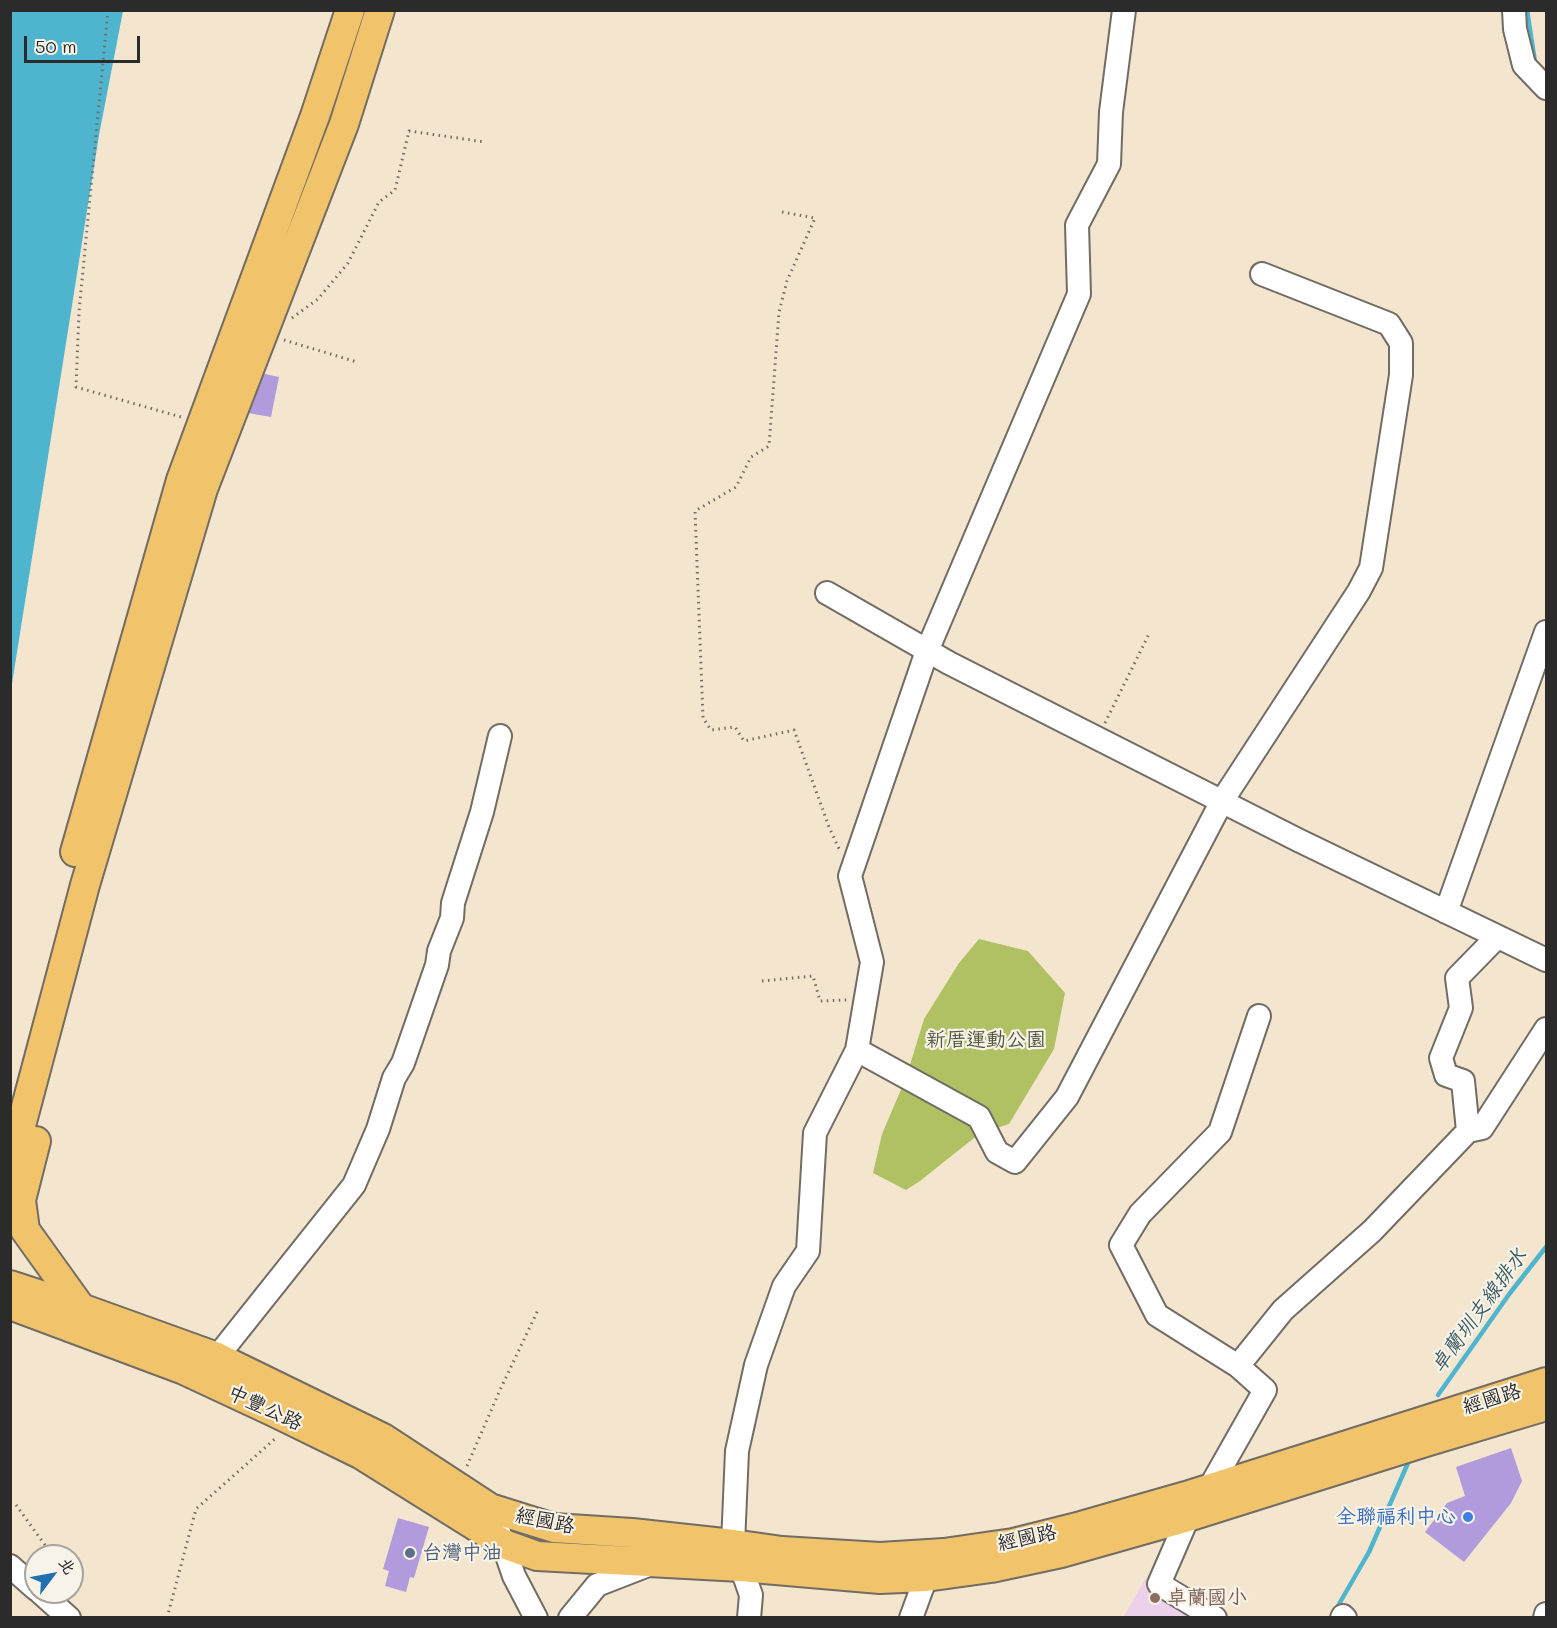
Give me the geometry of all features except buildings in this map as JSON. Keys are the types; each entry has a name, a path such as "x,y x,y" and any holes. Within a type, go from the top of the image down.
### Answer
{"main road":[{"path":"10,1167 85,885 107,780 182,480 315,116 350,10"},
{"path":"10,1099 71,867 107,780 203,489 266,334 344,124 380,10"},
{"path":"81,1308 25,1230 21,1200 121,820 107,780"},
{"name":"中豐公路","path":"10,1285 81,1308 217,1358 359,1440 504,1544"},
{"name":"中豐公路","path":"10,1305 184,1370 294,1422 359,1440 383,1438 490,1508"},
{"name":"經國路","path":"490,1508 554,1528 632,1533 737,1555 880,1579 926,1577 991,1568 1049,1555 1194,1500 1546,1382"},
{"name":"經國路","path":"504,1544 537,1556 657,1562 782,1551 880,1557 944,1553 1013,1543 1194,1500 1426,1442 1546,1406"}],"street":[{"path":"749,1617 751,1595 737,1555 737,1451 756,1365 784,1286 808,1251 815,1133 857,1050 872,962 850,876 927,651 1079,294 1077,225 1108,164 1124,10"},
{"path":"1514,10 1515,29 1524,65 1546,88"},
{"path":"857,1050 979,1117 997,1152 1015,1162 1067,1097 1222,801 1359,591 1371,568 1401,375 1401,343 1389,324 1262,274"},
{"path":"827,593 927,651 1097,738 1546,960"},
{"path":"1446,912 1546,632"},
{"path":"217,1358 354,1185 378,1129 394,1078 403,1063 437,965 439,951 452,918 453,903 482,812 500,736"},
{"path":"1468,1131 1463,1081 1446,1075 1441,1058 1461,1008 1457,978 1497,937"},
{"path":"1215,1617 1160,1584 1194,1500 1265,1390 1238,1366 1157,1315 1121,1245 1140,1214 1220,1132 1259,1016"},
{"path":"1238,1366 1283,1310 1372,1231 1468,1131 1482,1128 1539,1061 1546,1029"},
{"path":"490,1508 514,1576 536,1617"},
{"path":"570,1617 597,1585 657,1562"},
{"path":"10,1566 24,1578"},
{"path":"911,1617 926,1577"},
{"path":"54,1604 69,1617"}],"path":[{"path":"108,10 80,312 76,387 202,423"},
{"path":"266,334 318,299 348,263 379,202 395,190 409,131 485,142"},
{"path":"782,212 815,218 787,281 779,312 769,446 751,457 736,487 695,511 703,718 711,730 735,727 744,741 794,730 829,827 850,876"},
{"path":"266,334 357,362"},
{"path":"1097,738 1150,632"},
{"path":"762,981 813,976 820,1001 865,999"},
{"path":"458,1487 538,1310"},
{"path":"167,1617 196,1509 294,1422"},
{"path":"16,1505 44,1544"}],"shaded area":[{"name":"卓蘭國小","path":"1145,1579 1205,1617 1123,1618"}],"green space":[{"name":"新厝運動公園","path":"979,939 1028,951 1065,993 1054,1049 1009,1124 979,1134 906,1190 873,1173 882,1134 906,1078 924,1019 959,963"}],"water":[{"path":"11,10 123,11 99,135 11,690"}],"waterway":[{"name":"卓蘭圳支線排水","path":"1527,10 1534,66"},
{"name":"卓蘭圳支線排水","path":"1438,1395 1510,1293 1546,1247"},
{"name":"卓蘭圳支線排水","path":"1331,1618 1369,1552 1408,1463"}],"place":[{"name":"全聯福利中心","path":"1468,1517"},
{"name":"台灣中油","path":"410,1553"},
{"name":"卓蘭國小","path":"1155,1598"}]}
